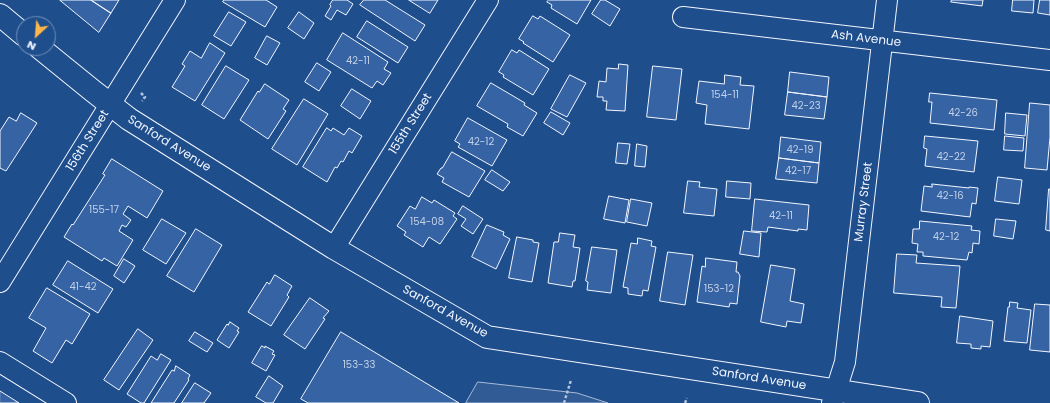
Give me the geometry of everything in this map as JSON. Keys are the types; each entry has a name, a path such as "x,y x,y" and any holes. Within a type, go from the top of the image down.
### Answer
{"street":[{"name":"156th Street","path":"0,282 175,0"},
{"name":"155th Street","path":"334,248 488,0"},
{"name":"Murray Street","path":"834,397 845,362 887,0"},
{"path":"0,15 16,28"},
{"name":"Ash Avenue","path":"683,17 1050,60"},
{"name":"Sanford Avenue","path":"50,56 129,119 334,248 487,337 834,397 918,403"},
{"path":"0,362 66,403"}],"path":[{"path":"141,93 145,97 141,101"},
{"path":"564,403 571,380"},
{"path":"685,403 687,398"}],"shaded area":[{"path":"478,382 577,393 608,403 466,403"}],"building":[{"path":"60,0 91,0 111,13 99,32"},
{"path":"91,0 119,0 111,13"},
{"path":"224,0 266,0 277,7 265,27 223,2"},
{"path":"333,0 347,0 353,4 346,15 337,10 331,20 325,16"},
{"path":"364,0 385,0 425,25 415,41 360,5"},
{"path":"409,0 438,0 430,13"},
{"path":"549,0 591,0 577,24 551,8 552,5 547,2"},
{"path":"601,0 605,0 620,9 610,26 592,14"},
{"path":"952,0 983,0 982,6 951,2"},
{"path":"1013,0 1034,0 1033,13 1012,11"},
{"path":"1040,0 1050,0 1050,15 1038,13"},
{"path":"229,12 246,22 231,46 214,36"},
{"path":"299,12 314,23 304,39 288,28"},
{"path":"533,16 538,19 540,16 570,35 553,62 519,39"},
{"path":"367,21 408,47 398,63 357,37"},
{"path":"343,33 388,62 384,69 391,73 383,85 377,81 372,88 327,60"},
{"path":"267,36 280,43 267,65 255,58"},
{"path":"210,43 225,53 195,101 172,87 185,66 182,64 190,51 201,58"},
{"path":"512,50 517,53 519,50 549,69 533,95 503,77 504,75 499,72"},
{"path":"317,63 331,72 319,91 305,82"},
{"path":"619,64 628,65 625,111 606,110 607,101 603,101 603,97 597,97 599,81 606,82 607,68 618,69"},
{"path":"226,66 249,80 224,119 202,105"},
{"path":"653,66 682,69 676,120 647,117"},
{"path":"790,72 829,77 827,97 788,92"},
{"path":"570,75 586,83 567,117 551,109"},
{"path":"725,75 741,77 740,85 754,86 749,129 705,124 707,105 696,103 699,81 724,84"},
{"path":"491,83 525,103 524,105 537,113 523,136 507,127 508,124 477,106"},
{"path":"265,84 289,100 283,109 286,111 268,139 240,120 258,91 259,92"},
{"path":"352,89 371,101 360,119 341,106"},
{"path":"788,92 827,97 824,119 785,115"},
{"path":"930,93 997,100 994,130 930,123 932,102 929,102"},
{"path":"304,99 328,114 297,165 272,149"},
{"path":"1030,103 1050,105 1050,137 1047,170 1025,168"},
{"path":"551,112 570,123 563,135 544,123"},
{"path":"21,113 37,123 6,171 0,168 0,131 9,117 16,121"},
{"path":"1006,113 1027,115 1025,136 1005,134"},
{"path":"468,118 507,140 492,166 458,147 460,144 455,141"},
{"path":"327,128 331,131 333,128 344,135 349,128 362,136 352,153 349,151 343,162 341,161 337,168 335,167 327,182 303,167"},
{"path":"925,136 978,141 974,172 925,166 927,149 924,148"},
{"path":"1005,136 1024,138 1023,151 1004,150"},
{"path":"781,137 821,142 819,163 779,158"},
{"path":"618,143 630,144 627,164 616,163"},
{"path":"637,144 647,146 645,167 635,166"},
{"path":"452,152 485,171 469,197 442,182 444,178 437,174"},
{"path":"779,158 819,163 817,183 776,179"},
{"path":"112,159 163,191 147,218 128,206 123,214 131,220 126,227 122,225 119,231 133,240 117,266 104,258 102,261 64,237 105,175 103,174"},
{"path":"492,170 510,182 503,191 485,180"},
{"path":"998,177 1022,180 1019,204 995,201"},
{"path":"688,181 700,182 699,187 717,189 714,216 684,213"},
{"path":"727,181 751,183 750,199 726,197"},
{"path":"932,184 978,188 976,204 972,203 970,217 921,211 924,186 932,187"},
{"path":"1050,189 1050,231 1046,230"},
{"path":"609,196 629,200 625,223 604,219"},
{"path":"422,197 432,203 434,200 455,213 453,216 457,219 440,244 429,237 423,247 404,235 406,232 397,226 410,206 415,209"},
{"path":"631,199 652,203 647,226 627,222"},
{"path":"755,199 809,205 807,230 798,229 798,231 768,227 767,232 752,231"},
{"path":"463,206 483,219 473,234 461,226 466,219 458,214"},
{"path":"162,219 186,233 166,264 143,250"},
{"path":"996,219 1016,221 1013,239 994,236"},
{"path":"920,221 972,226 971,230 980,231 979,244 973,243 972,253 969,252 967,260 923,256 923,252 917,252 918,244 912,243 913,229 919,229"},
{"path":"487,225 504,232 503,235 510,239 496,269 472,257"},
{"path":"196,229 222,245 194,292 167,276"},
{"path":"744,231 761,233 759,257 740,254"},
{"path":"560,233 575,235 573,247 580,248 575,281 573,281 572,287 548,283 554,242 558,242"},
{"path":"517,237 533,240 533,242 539,243 532,282 509,278"},
{"path":"638,238 652,241 651,246 656,247 648,291 643,290 642,296 628,294 628,288 623,287 631,243 637,244"},
{"path":"592,247 617,250 611,293 587,290 588,282 586,281"},
{"path":"668,252 693,255 685,305 660,301"},
{"path":"897,254 917,255 916,263 960,266 956,308 941,307 942,297 894,293"},
{"path":"706,258 737,262 736,272 738,272 740,276 737,304 730,303 729,307 697,302 702,266 705,267"},
{"path":"124,259 135,266 124,283 114,276"},
{"path":"68,261 113,289 98,313 53,285"},
{"path":"771,265 795,269 790,301 804,304 801,323 787,321 786,327 761,322"},
{"path":"275,275 292,286 287,295 289,297 271,326 248,312 267,282 269,284"},
{"path":"47,288 90,314 72,344 66,340 52,363 33,351 46,328 29,318"},
{"path":"310,298 329,311 323,318 325,319 305,349 284,335"},
{"path":"1010,302 1018,303 1017,308 1031,310 1027,343 1004,341 1008,307"},
{"path":"1035,304 1050,305 1050,352 1030,350"},
{"path":"960,316 993,321 990,347 981,346 981,349 971,348 971,344 957,343"},
{"path":"230,322 239,328 237,331 239,332 229,348 217,340 227,324 228,325"},
{"path":"138,329 153,340 119,390 104,380"},
{"path":"195,332 213,343 207,352 189,341"},
{"path":"341,332 459,403 308,403 301,399"},
{"path":"262,346 274,351 272,354 275,355 266,371 252,363"},
{"path":"161,354 171,360 144,403 141,403 127,394 151,356 157,360"},
{"path":"176,366 190,375 189,380 174,403 151,403 172,370 174,371"},
{"path":"269,376 283,386 273,403 266,403 256,397"},
{"path":"195,383 211,393 204,403 182,403"},
{"path":"0,391 19,403 0,403"}]}
